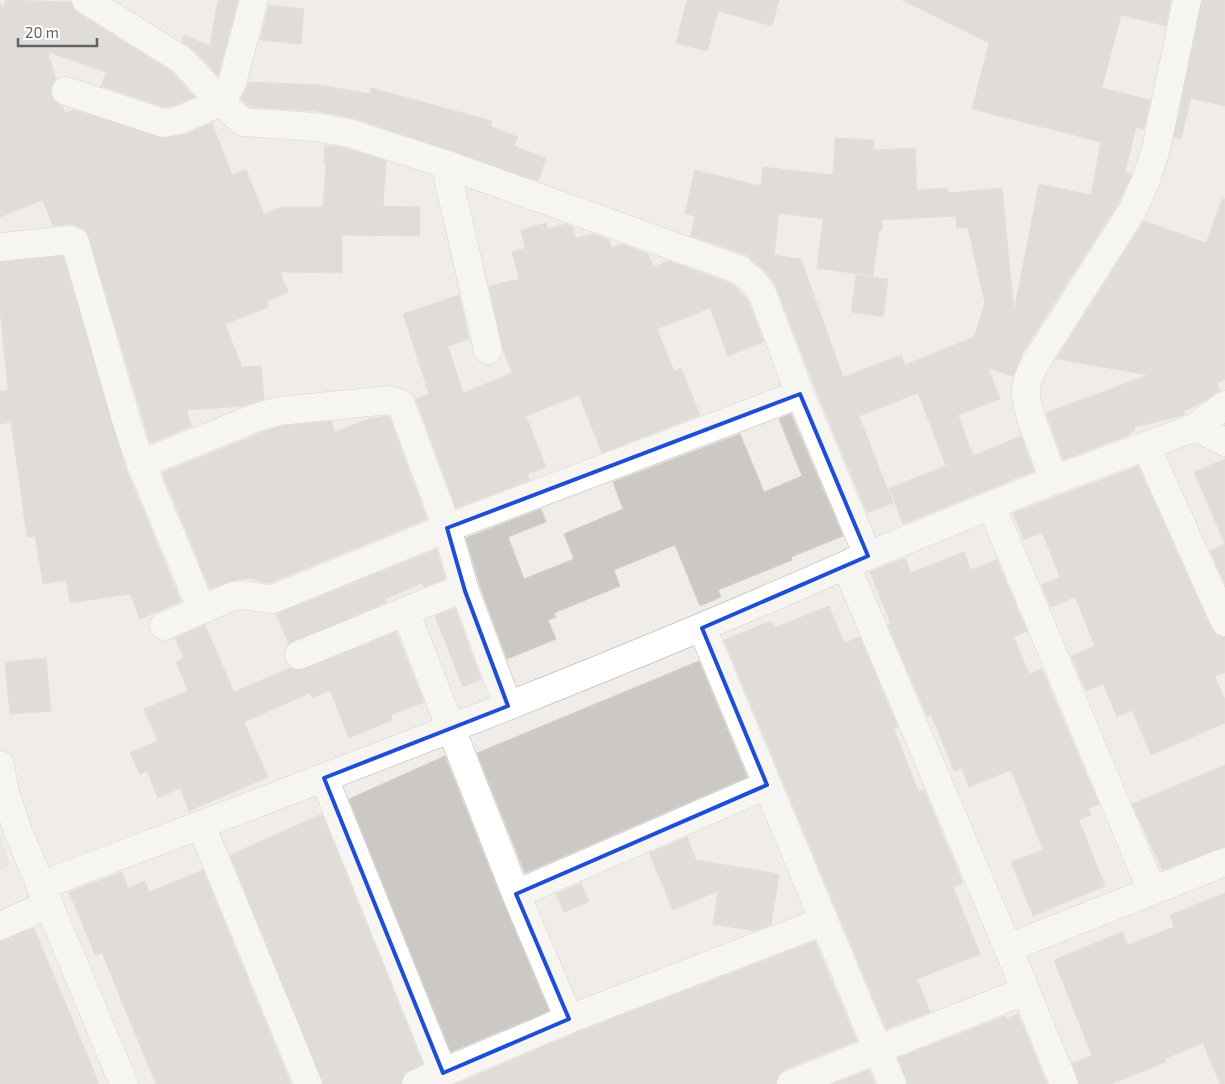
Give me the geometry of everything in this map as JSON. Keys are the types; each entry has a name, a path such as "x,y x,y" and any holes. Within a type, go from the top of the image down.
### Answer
{"street":[{"path":"86,0 182,60 221,102 243,122 314,127 349,133 445,164 740,270 755,283 762,294 800,394 857,560 1008,948 1064,1084"},
{"path":"66,91 163,123 180,120 221,102 232,83 254,0"},
{"path":"1054,480 1028,408 1027,379 1132,211 1146,180 1156,149 1187,0"},
{"path":"445,164 488,350"},
{"path":"0,247 71,240 75,242 128,426 141,464 202,610"},
{"path":"164,626 242,594 273,599 447,528 800,394"},
{"path":"141,464 255,418 279,411 389,400 401,404 447,528 465,591 508,706"},
{"path":"0,926 44,896 201,825 452,729 702,628 857,560 991,505 1196,427 1225,405"},
{"path":"1196,427 1225,442"},
{"path":"1146,446 1225,622"},
{"path":"991,505 1152,891"},
{"path":"299,654 448,594"},
{"path":"405,611 516,894 569,1019"},
{"path":"702,628 892,1084"},
{"path":"0,765 5,792 15,824 124,1084"},
{"path":"324,778 443,1073"},
{"path":"516,894 767,785"},
{"path":"201,825 308,1084"},
{"path":"1008,948 1225,862"},
{"path":"416,1084 569,1019 824,920"},
{"path":"790,1084 1025,991"}],"highlighted area":[{"path":"800,394 868,556 702,628 767,785 516,894 569,1019 443,1073 324,778 508,706 465,591 447,528"}],"shaded area":[{"path":"0,834 10,866 0,870"}],"building":[{"path":"6,0 71,2 78,13 172,72 195,97 164,107 101,86 106,72 48,52 56,79 51,87 51,95 55,102 63,107 65,113 74,110 165,138 186,134 212,123 232,175 246,169 264,214 282,207 323,207 326,164 324,164 325,145 345,148 386,161 383,206 420,207 420,236 342,235 342,273 280,272 288,292 267,301 269,307 225,324 242,367 261,366 264,399 244,406 186,410 192,426 150,443 87,232 78,226 70,224 53,226 43,200 0,217 0,4 4,6"},
{"path":"218,0 238,0 218,76 193,49 182,42 184,35 210,46"},
{"path":"687,0 779,0 772,26 718,11 707,51 676,43"},
{"path":"902,0 1171,0 1166,26 1121,15 1102,88 1150,100 1144,129 1136,127 1125,172 1132,174 1118,204 1024,349 1013,376 988,368 1000,399 958,415 973,456 1021,436 1034,471 903,524 889,488 946,466 918,393 859,416 893,503 867,513 815,388 775,284 765,271 746,255 691,236 695,216 685,214 695,170 761,186 763,167 833,175 835,138 874,140 873,150 915,148 917,190 947,188 947,193 1002,188 1014,311 1039,184 1091,195 1101,142 972,109 989,43","holes":["779,213 823,219 817,268 873,276 879,230 882,230 882,220 956,216 957,228 968,228 985,303 974,337 905,365 901,355 843,377 801,259 774,255"]},
{"path":"1202,0 1225,0 1225,106 1191,98 1181,139 1174,137"},
{"path":"269,5 304,9 301,44 260,40"},
{"path":"249,82 321,85 369,94 371,88 492,121 490,126 518,137 514,146 546,158 538,181 354,118 316,111 250,107 241,99"},
{"path":"1222,199 1225,199 1225,379 1217,383 1220,391 1184,411 1184,415 1134,427 1135,431 1129,433 1130,435 1063,460 1046,413 1148,375 1056,359 1144,221 1206,243"},
{"path":"546,223 547,229 566,224 573,227 576,238 593,234 609,240 612,248 622,244 648,254 654,267 669,261 732,284 748,300 764,342 728,356 710,308 657,329 674,371 681,368 700,415 602,453 579,395 526,416 546,467 527,474 530,480 456,508 416,399 429,394 403,314 459,295 469,339 448,346 463,393 512,373 503,349 489,286 519,279 512,252 525,248 521,230"},
{"path":"63,256 126,469 181,601 140,619 130,594 70,603 66,580 43,584 35,536 27,537 11,422 0,424 0,391 8,390 0,309 0,262"},
{"path":"856,275 888,279 883,317 851,312"},
{"path":"791,414 843,536 791,557 792,560 718,590 721,597 700,606 675,545 614,570 620,586 554,613 556,617 548,620 556,639 507,659 480,586 466,538 541,509 546,522 508,537 524,579 574,559 564,534 623,509 613,482 740,434 764,492 802,476 779,419"},
{"path":"389,416 427,519 270,583 251,578 231,581 210,589 162,473 260,433 282,426 331,421 335,432 371,418"},
{"path":"1225,459 1225,544 1194,472"},
{"path":"1138,466 1211,628 1216,635 1225,637 1225,672 1215,676 1225,700 1225,723 1151,755 1132,710 1117,717 1103,684 1086,691 1071,656 1095,646 1075,597 1051,607 1041,585 1060,577 1042,532 1024,540 1013,513"},
{"path":"1225,544 1225,584 1210,551"},
{"path":"437,549 445,579 424,587 422,583 385,599 387,602 289,644 276,614"},
{"path":"964,552 971,570 997,560 1027,631 1014,637 1029,674 1042,669 1099,804 1088,809 1091,815 1079,820 1105,886 1033,916 1011,862 1043,850 1011,770 969,787 962,768 954,771 931,714 927,716 888,625 891,624 870,572 905,558 911,573"},
{"path":"829,606 844,643 860,637 898,728 894,729 919,792 924,790 963,883 953,887 980,954 917,979 930,1012 886,1029 724,640 771,621 774,628"},
{"path":"455,608 481,679 463,687 435,616"},
{"path":"205,625 234,692 290,668 297,670 305,669 396,632 424,702 391,715 392,720 349,738 330,690 312,698 310,693 244,722 268,777 189,811 180,788 158,798 147,771 140,774 130,753 158,741 144,709 188,691 176,662 184,658 175,638"},
{"path":"46,658 51,711 10,714 5,662"},
{"path":"699,661 747,777 525,873 477,753"},
{"path":"445,756 502,900 549,1011 451,1052 349,799"},
{"path":"1225,765 1225,847 1162,870 1132,804"},
{"path":"322,814 423,1064 404,1074 401,1084 323,1084 230,855"},
{"path":"687,837 696,860 779,874 771,925 754,931 713,924 718,891 673,910 649,853"},
{"path":"203,870 291,1084 156,1084 102,953 95,955 69,892 122,872 128,888 145,881 149,892"},
{"path":"581,883 589,902 564,912 556,894"},
{"path":"1225,893 1225,1084 1220,1084 1203,1043 1164,1059 1166,1062 1111,1084 1079,1084 1072,1063 1092,1056 1054,960 1122,932 1128,945 1174,927 1170,915"},
{"path":"34,928 99,1084 0,1084 0,941"},
{"path":"815,941 857,1041 785,1069 778,1075 776,1084 456,1084 575,1033"},
{"path":"1018,1014 1047,1084 907,1084 898,1058 1005,1016 1006,1019"},
{"path":"869,1070 875,1084 833,1084"}]}
